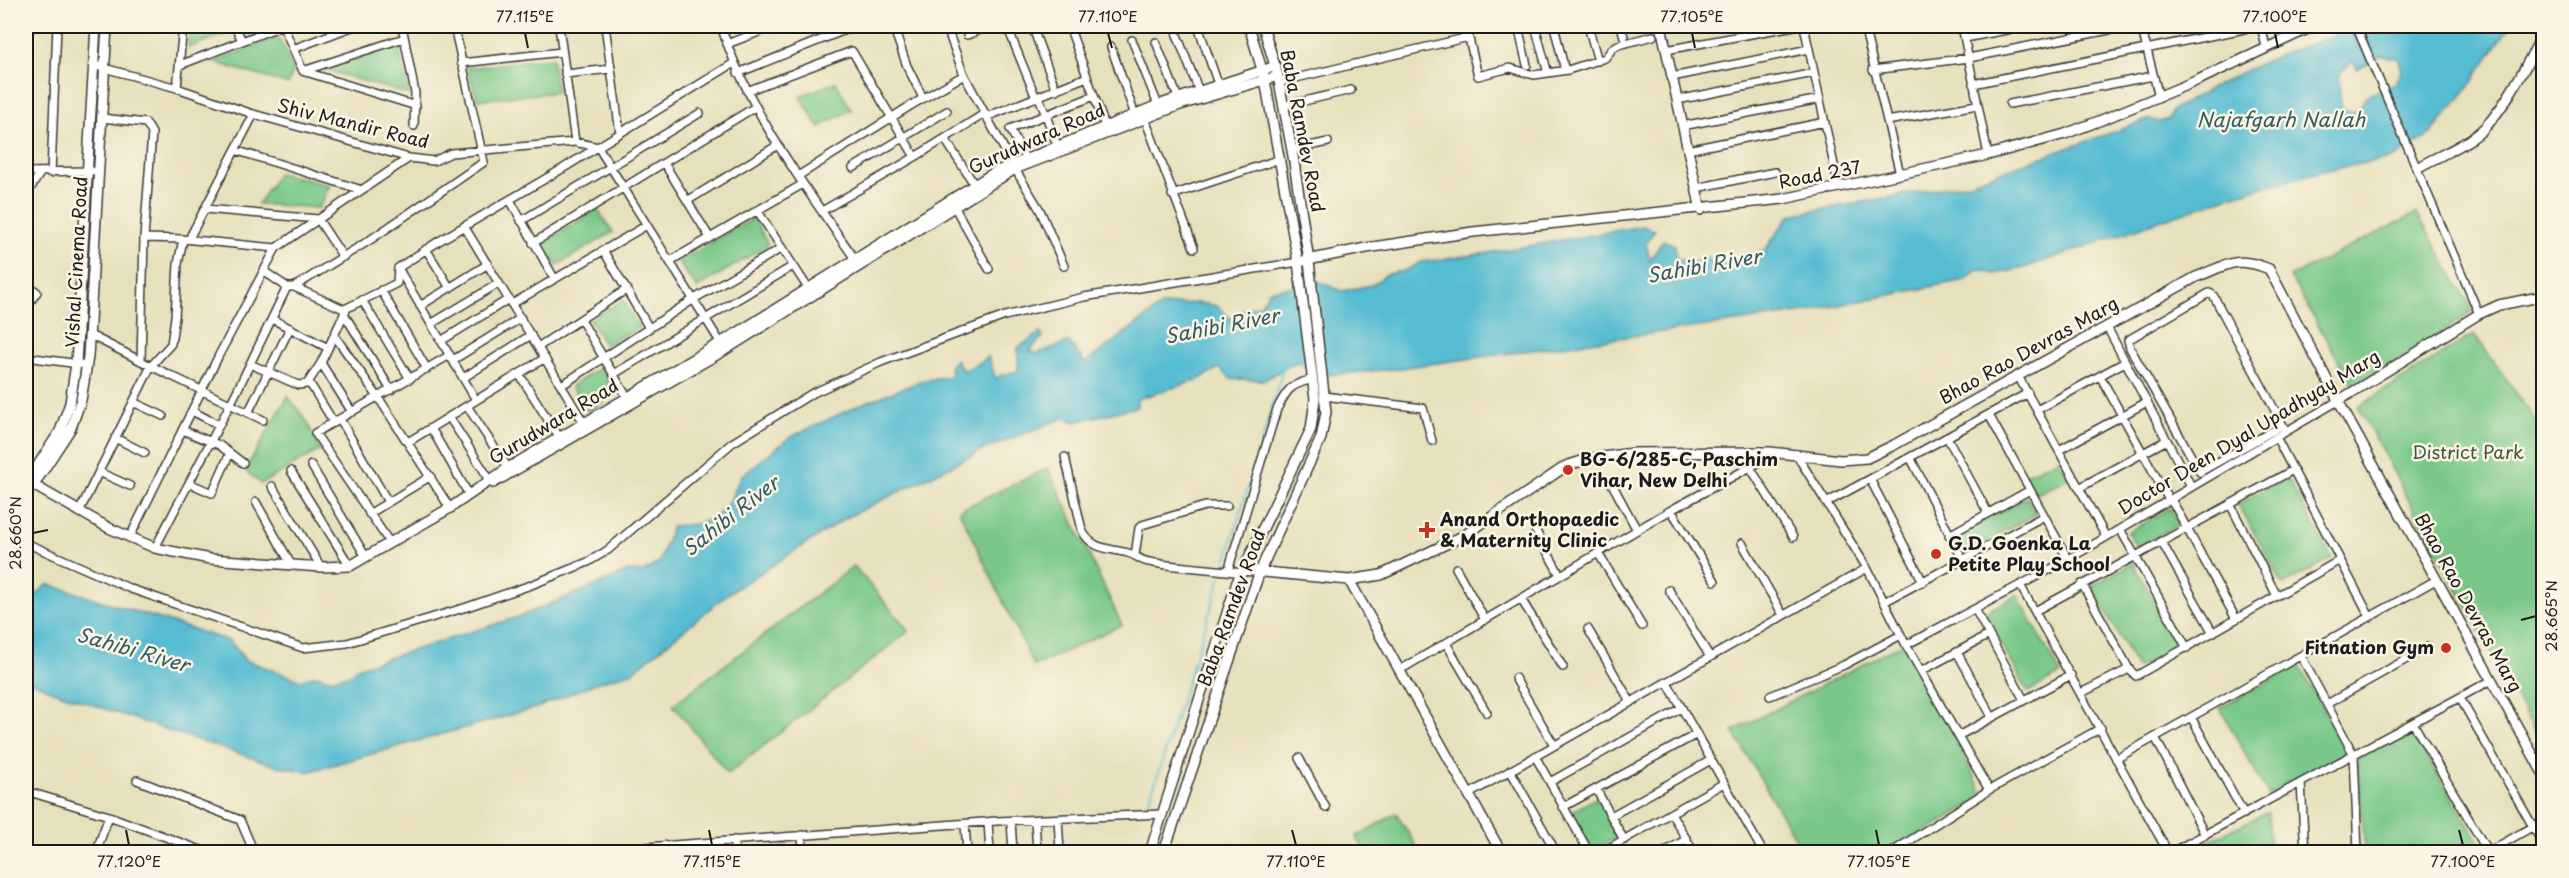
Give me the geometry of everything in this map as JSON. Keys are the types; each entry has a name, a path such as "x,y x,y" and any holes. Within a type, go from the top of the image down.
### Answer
{"street":[{"path":"51,173 57,26"},
{"name":"Vishal Cinema Road","path":"28,483 60,431 70,403 76,364 96,26"},
{"name":"Vishal Cinema Road","path":"28,483 71,428 81,400 87,365 105,68 105,26"},
{"path":"177,88 183,26"},
{"path":"235,26 242,41"},
{"path":"180,65 282,26 303,71 416,106"},
{"path":"293,49 354,26"},
{"path":"402,26 416,106 414,126"},
{"path":"155,548 290,287 343,257 484,162 454,26"},
{"path":"559,26 575,142"},
{"path":"605,26 620,134"},
{"path":"721,26 738,73 755,107 803,184 857,263"},
{"path":"727,44 775,26"},
{"path":"738,73 855,26"},
{"path":"893,26 907,66 923,99"},
{"path":"946,26 964,75 1040,210 1064,266"},
{"path":"967,35 990,26"},
{"path":"1007,26 1057,145"},
{"path":"1032,26 1056,90"},
{"path":"1069,26 1106,130"},
{"path":"1197,26 1218,84"},
{"path":"1150,852 1242,571 1311,429 1315,399 1317,378 1280,159 1264,75 1249,26"},
{"name":"Baba Ramdev Road","path":"1164,852 1260,571 1320,438 1326,412 1324,396 1317,378 1311,279 1292,150 1278,75 1263,26"},
{"path":"1466,26 1478,76 1510,68 1539,75 1568,70 1605,58 1612,48 1618,45 1653,36"},
{"path":"1518,26 1527,65"},
{"path":"1535,26 1547,70"},
{"path":"1554,26 1564,67"},
{"path":"1588,26 1598,61"},
{"path":"1621,26 1624,37"},
{"path":"1661,26 1701,210"},
{"path":"1666,50 1794,26"},
{"path":"1804,26 1839,188"},
{"path":"1894,26 1864,28 1900,174"},
{"path":"1962,26 1988,155"},
{"path":"1965,38 2026,26"},
{"path":"1873,70 1969,58 2129,26"},
{"path":"2141,26 2159,97"},
{"path":"1973,84 2260,26 2266,47"},
{"name":"Road 237","path":"1298,262 1366,248 1473,232 1701,210 1782,199 1988,155 2065,134 2159,97 2314,26"},
{"path":"2356,26 2479,314"},
{"path":"2417,168 2469,139 2487,125 2505,100 2544,33"},
{"path":"1178,35 1199,91"},
{"path":"1278,75 1469,37"},
{"path":"303,71 404,38"},
{"path":"1132,40 1158,105"},
{"path":"1156,42 1178,98"},
{"path":"1112,47 1135,115"},
{"path":"1672,77 1809,49"},
{"path":"747,91 852,51 915,158"},
{"path":"461,63 562,52"},
{"path":"398,268 734,63"},
{"name":"Shiv Mandir Road","path":"93,65 409,158 434,160 451,153 575,142 598,147"},
{"path":"565,74 611,69"},
{"path":"1677,100 1814,73"},
{"path":"798,176 964,75"},
{"name":"Gurudwara Road","path":"488,482 495,483 723,346 954,206 1025,158 1057,145 1145,119 1264,75"},
{"name":"Gurudwara Road","path":"488,482 627,397 723,346 808,288 857,263 974,184 1106,130 1158,105 1218,84 1264,75 1278,75"},
{"path":"2010,104 2153,76"},
{"path":"822,211 985,115 1087,77"},
{"path":"1283,106 1351,90"},
{"path":"1025,158 1010,129 1094,96"},
{"path":"1682,126 1820,99"},
{"path":"1887,121 1977,105"},
{"path":"533,243 755,107"},
{"path":"853,168 947,111"},
{"path":"521,220 700,113"},
{"path":"191,235 254,114"},
{"path":"102,118 146,123 152,133 144,238 141,362"},
{"path":"1145,119 1194,248"},
{"path":"1687,150 1825,123"},
{"path":"945,139 974,184"},
{"path":"1292,150 1328,142"},
{"path":"687,201 778,145"},
{"path":"598,147 723,346"},
{"path":"236,150 362,190"},
{"path":"130,537 202,390 276,248 409,158"},
{"path":"1172,195 1280,159"},
{"path":"664,163 710,238"},
{"path":"26,172 99,170"},
{"path":"26,195 41,172"},
{"path":"1695,188 1775,172"},
{"path":"670,261 803,184"},
{"path":"510,200 554,278"},
{"path":"954,206 988,269"},
{"path":"205,209 318,219"},
{"path":"757,210 808,288"},
{"path":"318,219 343,257"},
{"path":"441,341 647,225"},
{"path":"464,226 584,423"},
{"path":"144,238 183,238 276,248"},
{"path":"79,512 151,366 171,344 178,264 183,238"},
{"path":"562,385 694,299 782,248"},
{"path":"426,249 450,288"},
{"path":"603,250 649,328"},
{"name":"Bhao Rao Devras Marg","path":"1242,571 1349,580 1382,575 1456,539 1566,466 1588,459 1633,453 1770,452 1841,460 1867,458 2196,277 2232,263 2250,261 2269,269 2338,400 2544,775"},
{"path":"26,543 131,589 276,640 303,648 347,643 467,607 588,562 608,550 741,437 811,394 881,362 1005,316 1084,297 1298,262"},
{"path":"420,306 488,264"},
{"path":"614,374 794,266"},
{"path":"250,364 301,386 309,382 321,363 345,312 362,300 397,283 398,268"},
{"path":"398,268 476,400"},
{"path":"265,272 290,287 345,312 391,390"},
{"path":"431,324 499,282"},
{"path":"26,284 37,292 26,308"},
{"path":"538,347 627,289"},
{"path":"381,290 427,369"},
{"path":"2209,293 2213,295 2285,428 2200,472 2130,348 2128,340 2209,293"},
{"name":"Doctor Deen Dyal Upadhyay Marg","path":"1906,645 2120,529 2276,437 2285,428 2338,400 2479,314 2499,305 2528,297 2544,296"},
{"path":"362,300 410,379"},
{"path":"390,543 315,433 521,318"},
{"path":"272,319 328,348"},
{"path":"581,320 627,397"},
{"path":"2107,327 2192,486"},
{"path":"248,413 290,328"},
{"path":"90,335 263,420"},
{"path":"334,335 431,476 450,508"},
{"path":"463,378 531,335"},
{"path":"26,357 87,365"},
{"path":"408,442 545,358"},
{"path":"2037,410 2125,362"},
{"path":"321,363 352,412"},
{"path":"519,374 559,437"},
{"path":"2018,376 2106,537"},
{"path":"2100,376 2236,620"},
{"path":"1228,571 1277,408 1286,391 1294,384 1317,378"},
{"path":"309,382 388,502"},
{"path":"1826,503 2028,393"},
{"path":"1324,396 1423,408 1432,441"},
{"path":"133,402 163,416"},
{"path":"2059,450 2147,402"},
{"path":"467,406 508,468"},
{"path":"192,411 219,425"},
{"path":"1989,415 2068,559"},
{"path":"28,483 79,512 155,548 210,559 292,566 350,566 450,508 488,482 449,417"},
{"path":"431,428 469,495"},
{"path":"182,430 219,445 243,463"},
{"path":"1947,437 1988,513"},
{"path":"2276,437 2370,617"},
{"path":"115,438 145,453"},
{"path":"2079,488 2167,440"},
{"path":"1400,670 1671,510 1767,458 1770,452"},
{"path":"189,483 212,493 230,453"},
{"path":"1796,454 1867,568 1906,645 1989,790"},
{"path":"1910,457 1963,560"},
{"path":"1065,458 1086,538 1098,546 1135,555 1147,562 1242,571"},
{"path":"311,465 366,557"},
{"path":"1750,467 1793,537"},
{"path":"2035,610 2293,470"},
{"path":"291,471 350,566"},
{"path":"99,472 130,486"},
{"path":"369,514 431,476"},
{"path":"1870,479 1923,582"},
{"path":"1612,484 1638,530"},
{"path":"272,486 321,567"},
{"path":"1949,535 2030,490"},
{"path":"256,502 292,566"},
{"path":"2230,504 2277,596"},
{"path":"1135,555 1139,528 1142,525 1205,506 1227,506"},
{"path":"1671,510 1715,581"},
{"path":"1884,602 2044,516"},
{"path":"1533,526 1560,575"},
{"path":"2120,529 2187,648"},
{"path":"2161,541 2213,633"},
{"path":"1742,543 1783,615"},
{"path":"1598,553 1642,626"},
{"path":"2082,584 2129,669 2133,675 2138,676 2340,560"},
{"path":"1456,568 1485,620"},
{"path":"1469,794 1867,568"},
{"path":"1349,580 1502,852"},
{"path":"2116,759 2436,580"},
{"path":"2020,585 2170,852 2492,680"},
{"path":"1669,590 1710,657"},
{"path":"1521,599 1563,668"},
{"path":"1975,609 2024,700"},
{"path":"1588,629 1630,701"},
{"path":"1770,696 1844,664 1901,635"},
{"path":"1921,671 1989,636"},
{"path":"1446,643 1487,713"},
{"path":"2327,704 2428,647"},
{"path":"1958,652 1992,717"},
{"path":"2301,656 2354,755 2358,852"},
{"path":"2081,693 2129,669"},
{"path":"1958,736 2071,675"},
{"path":"1515,678 1554,745"},
{"path":"1667,681 1763,852"},
{"path":"2460,698 2544,846"},
{"path":"1550,782 1682,708"},
{"path":"2191,717 2244,814"},
{"path":"2413,723 2488,852 2544,820"},
{"path":"1892,852 1901,850 1989,790 2101,728"},
{"path":"1563,807 1697,734"},
{"path":"2155,737 2205,835"},
{"path":"1535,756 1589,852"},
{"path":"1299,758 1326,808"},
{"path":"1611,816 1711,760"},
{"path":"1510,771 1556,852"},
{"path":"137,780 240,820 254,852"},
{"path":"1602,852 1724,783"},
{"path":"2301,783 2305,852"},
{"path":"1596,789 1624,840"},
{"path":"26,802 28,792 109,816 206,852"},
{"path":"1671,813 1694,852"},
{"path":"579,852 620,851 734,840 988,822 1163,814"},
{"path":"96,852 109,816"},
{"path":"1058,819 1060,852"},
{"path":"1035,820 1037,852"},
{"path":"1011,821 1013,852"},
{"path":"988,822 990,852"},
{"path":"965,824 967,852"},
{"path":"802,835 803,852"},
{"path":"1664,852 1687,839"},
{"path":"734,840 734,852"},
{"path":"704,843 705,852"}],"green space":[{"path":"190,26 247,26 188,48"},
{"path":"278,37 294,68 288,84 213,62"},
{"path":"398,46 410,95 323,69"},
{"path":"552,58 557,92 477,100 467,68"},
{"path":"836,82 851,110 819,127 800,96"},
{"path":"278,173 330,185 319,208 258,204"},
{"path":"597,209 613,232 556,266 541,245"},
{"path":"2417,213 2473,311 2356,390 2290,277"},
{"path":"754,218 768,245 697,288 678,262"},
{"path":"623,300 639,328 605,345 589,320"},
{"name":"District Park","path":"2474,334 2543,431 2543,747 2358,407"},
{"path":"601,367 615,394 588,412 571,386"},
{"path":"288,396 307,422 320,450 261,484 245,470"},
{"path":"2059,459 2069,478 2035,495 2024,475"},
{"path":"1048,468 1122,625 1034,666 959,510"},
{"path":"2287,477 2332,558 2283,585 2238,504"},
{"path":"2027,497 2036,514 1967,552 1958,535"},
{"path":"2170,508 2179,524 2137,548 2128,532"},
{"path":"2133,563 2178,645 2137,668 2091,586"},
{"path":"854,566 909,631 728,774 673,705"},
{"path":"2017,595 2061,674 2028,692 1984,613"},
{"path":"1908,641 1984,797 1903,844 1909,852 1796,852 1801,849 1733,731"},
{"path":"2299,665 2347,752 2268,795 2220,708"},
{"path":"2410,729 2485,852 2365,852 2357,758"},
{"path":"1596,798 1618,837 1593,851 1571,812"},
{"path":"2268,812 2270,852 2186,852"},
{"path":"1396,813 1420,852 1366,852 1356,837"}],"water":[{"name":"Najafgarh Nallah","path":"2354,26 2510,26 2472,82 2431,134 2394,158 2327,170 2234,195 2021,269 1994,274 1978,269 1965,280 1800,313 1394,369 1329,375 1296,362 1265,380 1231,379 1219,368 1198,380 1137,399 1137,407 1074,422 1064,418 985,449 846,518 729,593 632,672 596,683 539,707 308,772 277,766 173,732 50,690 26,679 26,604 48,584 230,641 245,660 300,680 316,675 329,679 349,675 357,668 521,616 627,571 643,572 659,563 672,526 697,524 717,516 730,501 741,476 789,438 859,405 924,380 951,376 950,365 956,359 963,371 988,356 996,379 1001,375 1018,371 1018,348 1040,333 1043,337 1030,350 1036,354 1069,342 1085,363 1162,305 1199,303 1217,306 1231,319 1245,309 1260,305 1270,290 1320,282 1342,291 1372,285 1387,274 1404,271 1421,262 1488,253 1642,226 1655,230 1646,243 1650,260 1663,240 1675,245 1676,259 1698,262 1707,257 1715,266 1765,250 1790,215 1969,183 2150,119 2159,122 2169,119 2172,110 2238,74 2280,55","holes":["2381,56 2398,58 2402,70 2396,83 2366,96 2358,111 2348,112 2340,105 2340,73 2353,61 2357,69"]}],"waterway":[{"path":"1225,565 1284,366"},
{"path":"1147,808 1221,577"}],"place":[{"name":"BG-6/285-C, Paschim Vihar, New Delhi","path":"1568,470"},
{"name":"Anand Orthopaedic & Maternity Clinic","path":"1427,530"},
{"name":"G.D. Goenka La Petite Play School","path":"1936,554"},
{"name":"Fitnation Gym","path":"2446,648"}],"water label":[{"name":"Sahibi River","path":"1704,266"},
{"name":"Sahibi River","path":"1222,326"},
{"name":"Sahibi River","path":"731,516"},
{"name":"Sahibi River","path":"133,650"}]}
